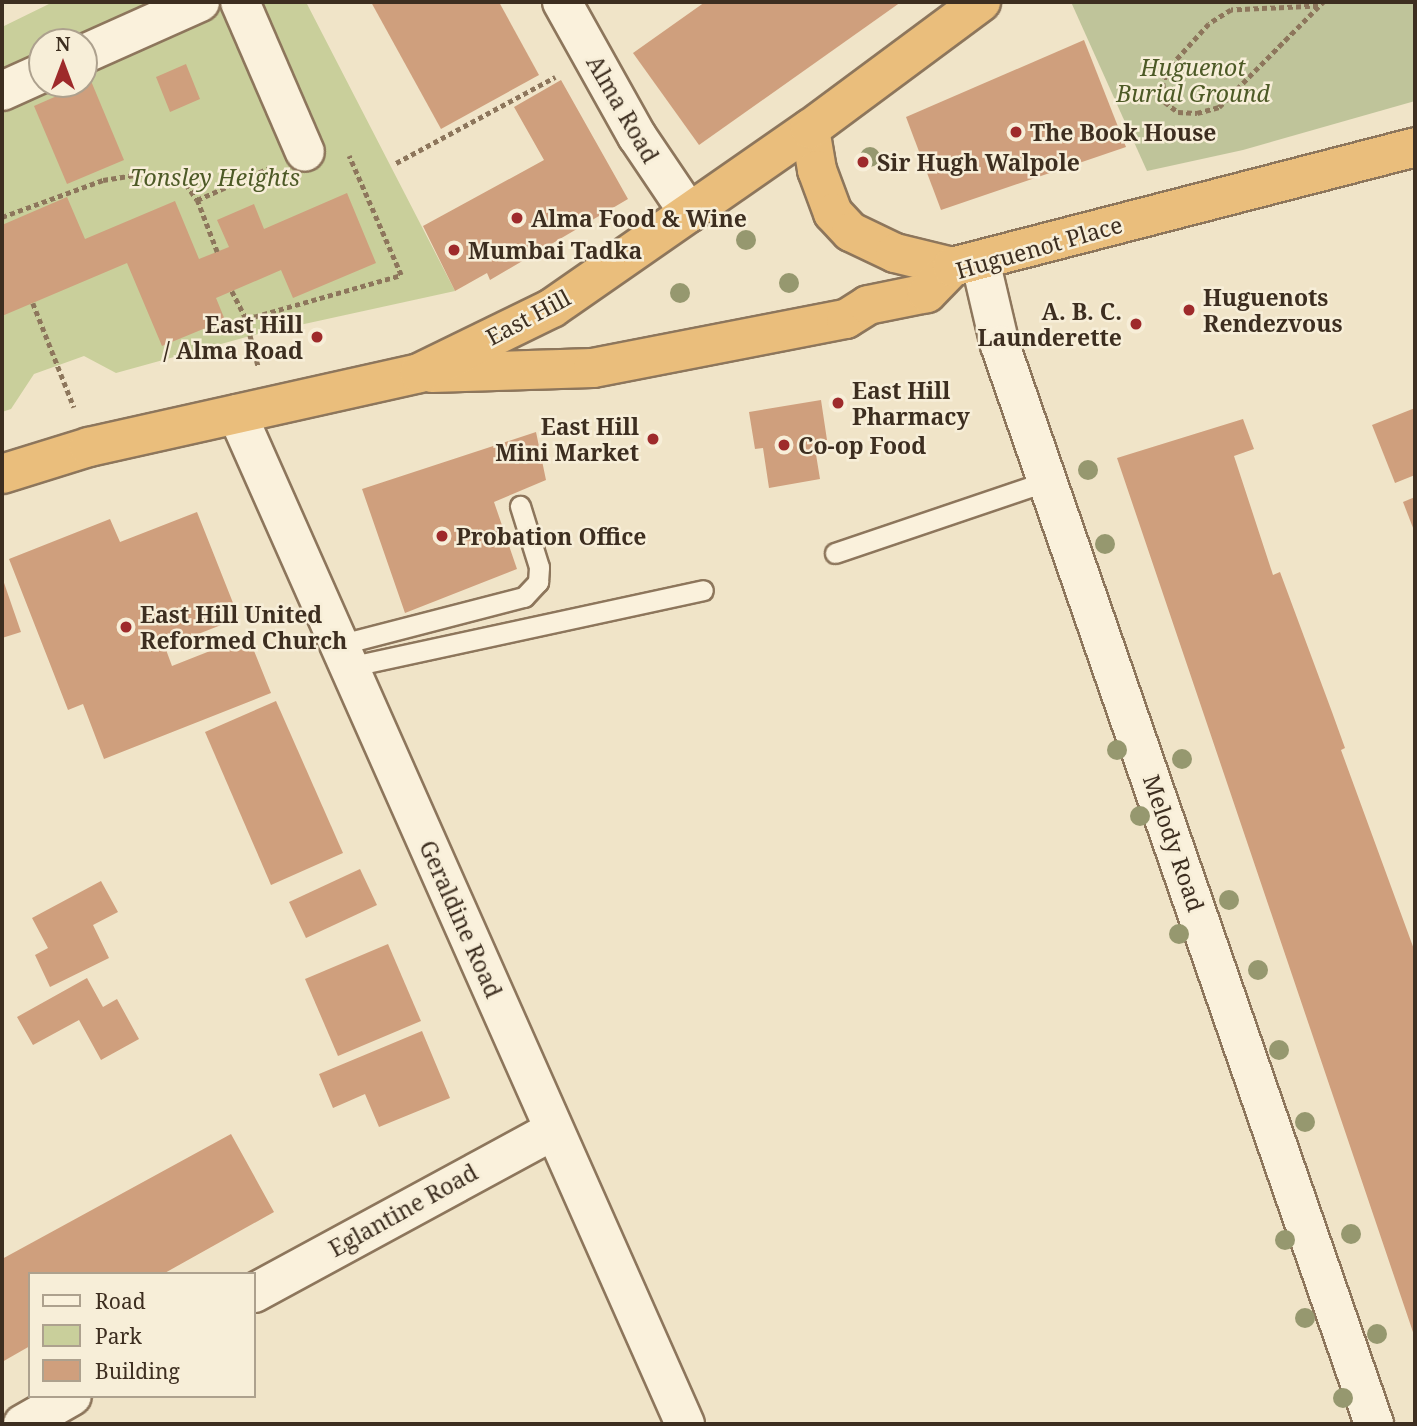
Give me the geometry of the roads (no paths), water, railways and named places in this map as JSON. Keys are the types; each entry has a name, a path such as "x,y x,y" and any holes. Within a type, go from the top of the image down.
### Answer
{"highway":[{"name":"East Hill","path":"2,474 89,447 419,373 552,308 810,129 981,2"},
{"path":"810,129 817,170 833,213 851,232 895,253 966,264"},
{"name":"Huguenot Place","path":"419,373 593,368 846,320 868,305 927,293 966,264 1415,146"}],"street":[{"path":"98,48 200,2"},
{"path":"240,2 304,152"},
{"name":"Alma Road","path":"562,2 637,136 689,213"},
{"path":"2,91 28,79"},
{"name":"Melody Road","path":"966,264 1000,345 1048,481 1374,1424"},
{"name":"Geraldine Road","path":"237,414 685,1424"},
{"name":"Eglantine Road","path":"256,1292 554,1130"},
{"path":"23,1424 68,1398"}],"lane":[{"path":"835,553 1048,481"},
{"path":"343,656 524,597 538,582 539,567 520,506"},
{"path":"343,656 703,590"}],"place":[{"name":"The Book House","path":"1016,132"},
{"name":"Sir Hugh Walpole","path":"863,162"},
{"name":"Alma Food & Wine","path":"517,218"},
{"name":"Mumbai Tadka","path":"454,250"},
{"name":"Huguenots Rendezvous","path":"1189,310"},
{"name":"A. B. C. Launderette","path":"1136,324"},
{"name":"East Hill / Alma Road","path":"317,337"},
{"name":"East Hill Pharmacy","path":"838,403"},
{"name":"East Hill Mini Market","path":"653,439"},
{"name":"Co-op Food","path":"784,445"},
{"name":"Probation Office","path":"442,536"},
{"name":"East Hill United Reformed Church","path":"126,627"}],"park label":[{"name":"Huguenot Burial Ground","path":"1193,80"},
{"name":"Tonsley Heights","path":"215,177"}]}
